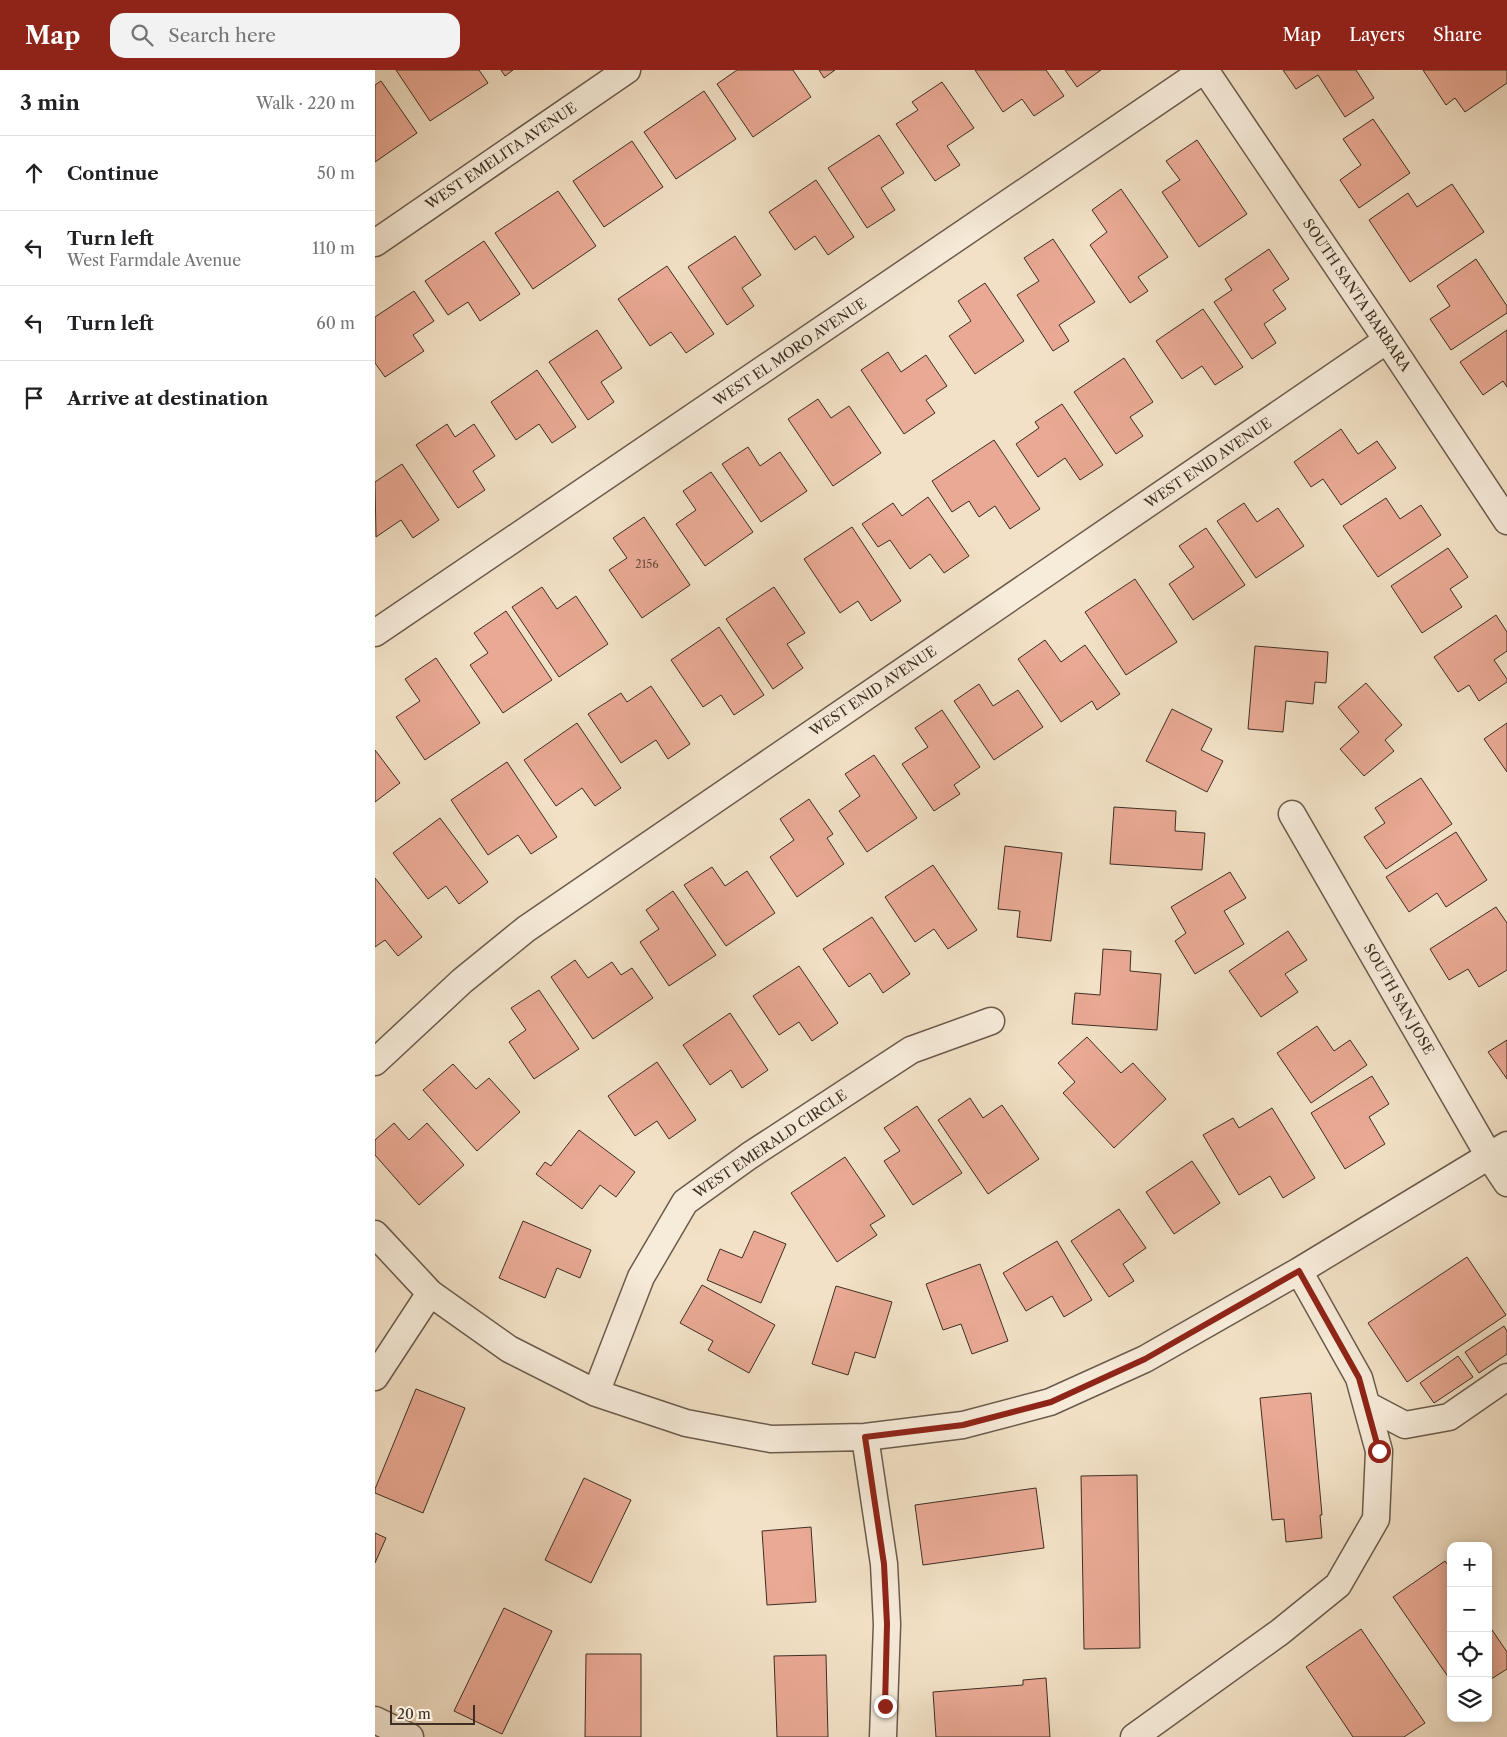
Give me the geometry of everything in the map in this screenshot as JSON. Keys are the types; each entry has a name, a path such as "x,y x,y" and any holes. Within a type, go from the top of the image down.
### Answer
{"street":[{"name":"WEST EMELITA AVENUE","path":"375,243 627,70"},
{"name":"SOUTH SANTA BARBARA","path":"1205,70 1507,521"},
{"name":"WEST EL MORO AVENUE","path":"375,633 1205,70"},
{"name":"WEST ENID AVENUE","path":"375,1062 462,980 526,929 1387,340"},
{"name":"SOUTH SAN JOSE","path":"1291,814 1498,1150 1507,1183"},
{"name":"WEST EMERALD CIRCLE","path":"596,1393 641,1277 685,1202 749,1156 911,1050 991,1021"},
{"path":"375,1234 430,1293 509,1350 596,1393 686,1423 771,1439 865,1437 963,1425 1051,1402 1145,1359 1299,1271 1498,1150"},
{"path":"1134,1737 1280,1632 1338,1584 1376,1519 1379,1451 1359,1378 1299,1271"},
{"path":"375,1377 430,1293"},
{"path":"1367,1405 1405,1425 1449,1417 1507,1377"},
{"path":"865,1437 884,1564 887,1624 883,1737"},
{"path":"375,1720 410,1737"}],"building":[{"path":"396,70 479,70 488,83 430,121"},
{"path":"501,70 513,70 505,76"},
{"path":"737,70 793,70 811,97 753,137 717,84"},
{"path":"819,70 835,70 824,78"},
{"path":"975,70 1046,70 1064,96 1034,116 1022,99 1003,112"},
{"path":"1065,70 1101,70 1077,87"},
{"path":"1283,70 1356,70 1374,98 1345,117 1318,75 1296,89"},
{"path":"1423,70 1507,70 1507,83 1465,112 1455,98 1446,105"},
{"path":"381,81 417,133 375,162 375,85"},
{"path":"942,82 974,128 947,146 960,165 935,181 896,124 918,110 912,102"},
{"path":"704,91 736,139 676,179 644,132"},
{"path":"1373,119 1410,173 1359,208 1340,180 1361,165 1343,139"},
{"path":"879,135 904,173 881,188 895,210 867,228 828,168"},
{"path":"1197,140 1247,214 1199,247 1162,192 1180,180 1166,161"},
{"path":"632,141 663,187 604,227 573,181"},
{"path":"816,180 854,237 828,255 815,236 795,250 769,212"},
{"path":"1452,184 1484,232 1410,282 1369,220 1408,193 1417,207"},
{"path":"1121,189 1168,257 1138,277 1148,291 1130,303 1090,245 1107,232 1092,210"},
{"path":"558,191 596,246 533,289 495,233"},
{"path":"735,236 761,275 742,288 754,306 727,325 688,267"},
{"path":"1053,239 1095,302 1059,325 1069,341 1053,351 1017,295 1039,281 1024,258"},
{"path":"484,241 520,294 480,321 468,302 448,315 425,281"},
{"path":"1269,249 1289,279 1273,290 1286,309 1264,324 1276,343 1252,359 1214,302 1232,290 1225,279"},
{"path":"1476,259 1507,306 1507,313 1451,350 1430,319 1450,306 1437,286"},
{"path":"667,266 714,334 686,353 671,332 650,346 618,299"},
{"path":"985,283 1024,341 975,374 949,336 971,321 958,301"},
{"path":"414,291 434,321 413,335 424,351 385,377 375,363 375,317"},
{"path":"1203,309 1243,367 1215,385 1202,366 1182,379 1156,341"},
{"path":"597,330 622,368 601,382 614,402 588,420 549,362"},
{"path":"1507,330 1507,387 1503,381 1483,395 1460,362"},
{"path":"888,352 901,372 926,355 947,386 926,400 935,413 904,434 861,370"},
{"path":"1124,358 1153,402 1130,417 1143,436 1116,454 1074,392"},
{"path":"537,370 576,427 552,443 539,424 516,440 491,402"},
{"path":"818,399 831,418 849,406 881,453 833,486 788,419"},
{"path":"1062,404 1103,465 1080,480 1065,458 1038,477 1016,444 1039,428 1035,422"},
{"path":"447,424 455,437 474,424 495,456 473,471 485,490 458,508 416,445"},
{"path":"1341,429 1358,454 1377,441 1396,468 1341,505 1323,479 1311,487 1294,462"},
{"path":"994,440 1040,509 1010,529 995,506 979,517 969,501 952,512 932,481"},
{"path":"748,447 760,466 780,452 807,491 761,522 722,464"},
{"path":"402,464 439,520 413,538 401,520 376,537 375,482"},
{"path":"711,472 753,532 705,566 676,524 696,510 683,491"},
{"path":"928,497 969,556 944,573 930,554 910,569 890,540 878,547 862,524 893,503 902,516"},
{"path":"1386,498 1400,519 1421,505 1441,535 1378,577 1343,526"},
{"path":"1244,503 1257,522 1278,508 1304,546 1256,578 1217,521"},
{"path":"644,517 690,585 642,618 609,570 627,558 613,538"},
{"path":"852,527 901,601 871,621 858,601 840,613 804,559"},
{"path":"1206,528 1245,585 1193,620 1169,584 1194,567 1179,546"},
{"path":"1448,548 1468,577 1450,589 1462,607 1422,633 1391,586"},
{"path":"1135,579 1177,642 1126,675 1085,612"},
{"path":"542,587 557,609 576,596 608,644 559,677 512,607"},
{"path":"774,587 805,633 787,644 803,668 773,689 726,619"},
{"path":"506,611 552,680 503,713 470,665 488,653 474,633"},
{"path":"1496,615 1507,632 1507,651 1494,660 1507,679 1507,682 1479,701 1469,685 1458,692 1434,657"},
{"path":"719,627 764,695 734,715 721,695 703,707 671,660"},
{"path":"1045,640 1061,662 1085,645 1120,694 1097,710 1092,701 1061,722 1018,659"},
{"path":"1255,646 1328,652 1326,683 1315,682 1313,704 1286,701 1283,732 1248,729"},
{"path":"436,658 480,723 425,760 396,717 420,701 405,679"},
{"path":"1366,683 1402,725 1385,740 1394,751 1364,776 1340,749 1359,732 1338,707"},
{"path":"979,684 993,706 1018,690 1043,727 994,760 954,701"},
{"path":"651,686 690,744 668,759 656,740 621,763 588,714 621,693 627,702"},
{"path":"1172,709 1212,729 1201,750 1223,761 1207,792 1146,761"},
{"path":"942,710 980,767 954,785 960,794 934,811 902,764 928,747 915,728"},
{"path":"577,723 621,788 595,806 582,788 556,806 524,760"},
{"path":"1507,723 1507,772 1484,739"},
{"path":"375,750 400,783 375,802"},
{"path":"874,755 917,818 867,852 839,811 860,796 845,774"},
{"path":"507,762 557,837 531,854 518,835 488,855 451,800"},
{"path":"1421,778 1452,824 1386,869 1364,837 1385,823 1375,808"},
{"path":"809,799 833,834 827,838 844,864 797,897 770,857 794,840 780,819"},
{"path":"1114,807 1176,811 1175,831 1205,833 1202,870 1110,864"},
{"path":"440,818 488,882 459,904 446,886 428,899 393,853"},
{"path":"1456,832 1487,880 1446,907 1437,893 1409,912 1386,877"},
{"path":"1005,846 1062,853 1051,941 1017,937 1020,911 998,909"},
{"path":"933,865 977,930 948,949 934,929 915,942 885,897"},
{"path":"712,867 725,886 747,871 775,913 726,946 684,885"},
{"path":"1230,872 1246,898 1224,911 1244,944 1195,974 1175,941 1186,933 1171,907"},
{"path":"375,878 422,937 398,956 385,940 375,947"},
{"path":"673,891 716,955 669,986 640,942 659,929 646,910"},
{"path":"1496,907 1507,923 1507,970 1479,987 1468,969 1449,980 1430,949"},
{"path":"872,917 910,974 883,993 870,973 849,987 823,949"},
{"path":"1288,931 1307,960 1285,974 1298,992 1261,1017 1229,971"},
{"path":"1103,949 1131,951 1130,971 1161,974 1157,1030 1072,1024 1075,993 1100,995"},
{"path":"575,960 588,978 612,962 621,975 632,968 653,998 593,1039 551,977"},
{"path":"799,966 838,1023 812,1041 799,1022 779,1035 753,996"},
{"path":"539,990 579,1049 534,1079 509,1042 526,1030 511,1008"},
{"path":"730,1013 768,1070 742,1088 731,1070 710,1085 683,1045"},
{"path":"1317,1026 1334,1051 1350,1040 1367,1065 1311,1103 1277,1053"},
{"path":"1087,1037 1121,1073 1133,1063 1166,1099 1114,1148 1063,1093 1075,1082 1058,1063"},
{"path":"1507,1040 1507,1079 1488,1052"},
{"path":"657,1062 696,1120 669,1139 657,1121 635,1136 608,1096"},
{"path":"453,1064 476,1089 489,1078 520,1112 477,1151 423,1090"},
{"path":"1372,1076 1389,1104 1369,1117 1385,1144 1345,1169 1311,1113"},
{"path":"970,1098 983,1118 1002,1105 1039,1159 988,1194 938,1120"},
{"path":"917,1106 962,1173 913,1205 884,1161 900,1151 884,1128"},
{"path":"1272,1108 1315,1178 1283,1198 1270,1176 1239,1195 1203,1135 1233,1118 1239,1128"},
{"path":"394,1123 409,1140 427,1123 464,1165 419,1205 375,1155 375,1140"},
{"path":"579,1130 635,1172 616,1197 600,1185 582,1209 536,1174 545,1162 551,1166"},
{"path":"845,1157 885,1216 870,1225 877,1235 837,1262 791,1193"},
{"path":"1192,1161 1220,1203 1174,1234 1146,1192"},
{"path":"1119,1209 1146,1248 1123,1264 1134,1281 1109,1297 1071,1241"},
{"path":"523,1221 591,1250 580,1278 557,1268 545,1298 499,1278"},
{"path":"754,1231 786,1244 761,1303 707,1280 720,1249 742,1258"},
{"path":"1057,1241 1092,1300 1064,1317 1052,1296 1026,1311 1003,1273"},
{"path":"1467,1257 1506,1315 1407,1382 1368,1323"},
{"path":"980,1264 1008,1341 972,1354 961,1324 943,1330 926,1284"},
{"path":"702,1285 775,1325 749,1373 708,1350 713,1341 680,1323"},
{"path":"836,1286 892,1302 875,1358 855,1352 848,1375 812,1364"},
{"path":"1504,1326 1507,1331 1507,1354 1479,1373 1465,1352"},
{"path":"1458,1356 1473,1377 1434,1403 1420,1383"},
{"path":"416,1389 465,1408 423,1513 375,1493"},
{"path":"1311,1393 1322,1515 1320,1515 1322,1538 1286,1542 1284,1519 1272,1520 1260,1398"},
{"path":"1137,1475 1140,1648 1084,1649 1081,1476"},
{"path":"584,1478 631,1500 591,1583 545,1560"},
{"path":"1036,1488 1044,1548 923,1565 915,1505"},
{"path":"811,1527 816,1602 767,1605 762,1531"},
{"path":"375,1533 386,1538 375,1563"},
{"path":"1445,1561 1447,1564 1447,1675 1393,1597"},
{"path":"504,1608 552,1631 502,1734 454,1711"},
{"path":"1361,1629 1425,1723 1404,1737 1353,1737 1306,1667"},
{"path":"1492,1630 1507,1652 1507,1669 1492,1678"},
{"path":"586,1654 641,1654 641,1737 585,1737"},
{"path":"826,1655 828,1737 777,1737 774,1656"},
{"path":"1046,1678 1050,1737 936,1737 933,1692 1023,1685 1023,1680"}],"route":[{"path":"885,1706 887,1624 884,1564 865,1437 963,1425 1051,1402 1145,1359 1299,1271 1359,1378 1379,1451"}]}
